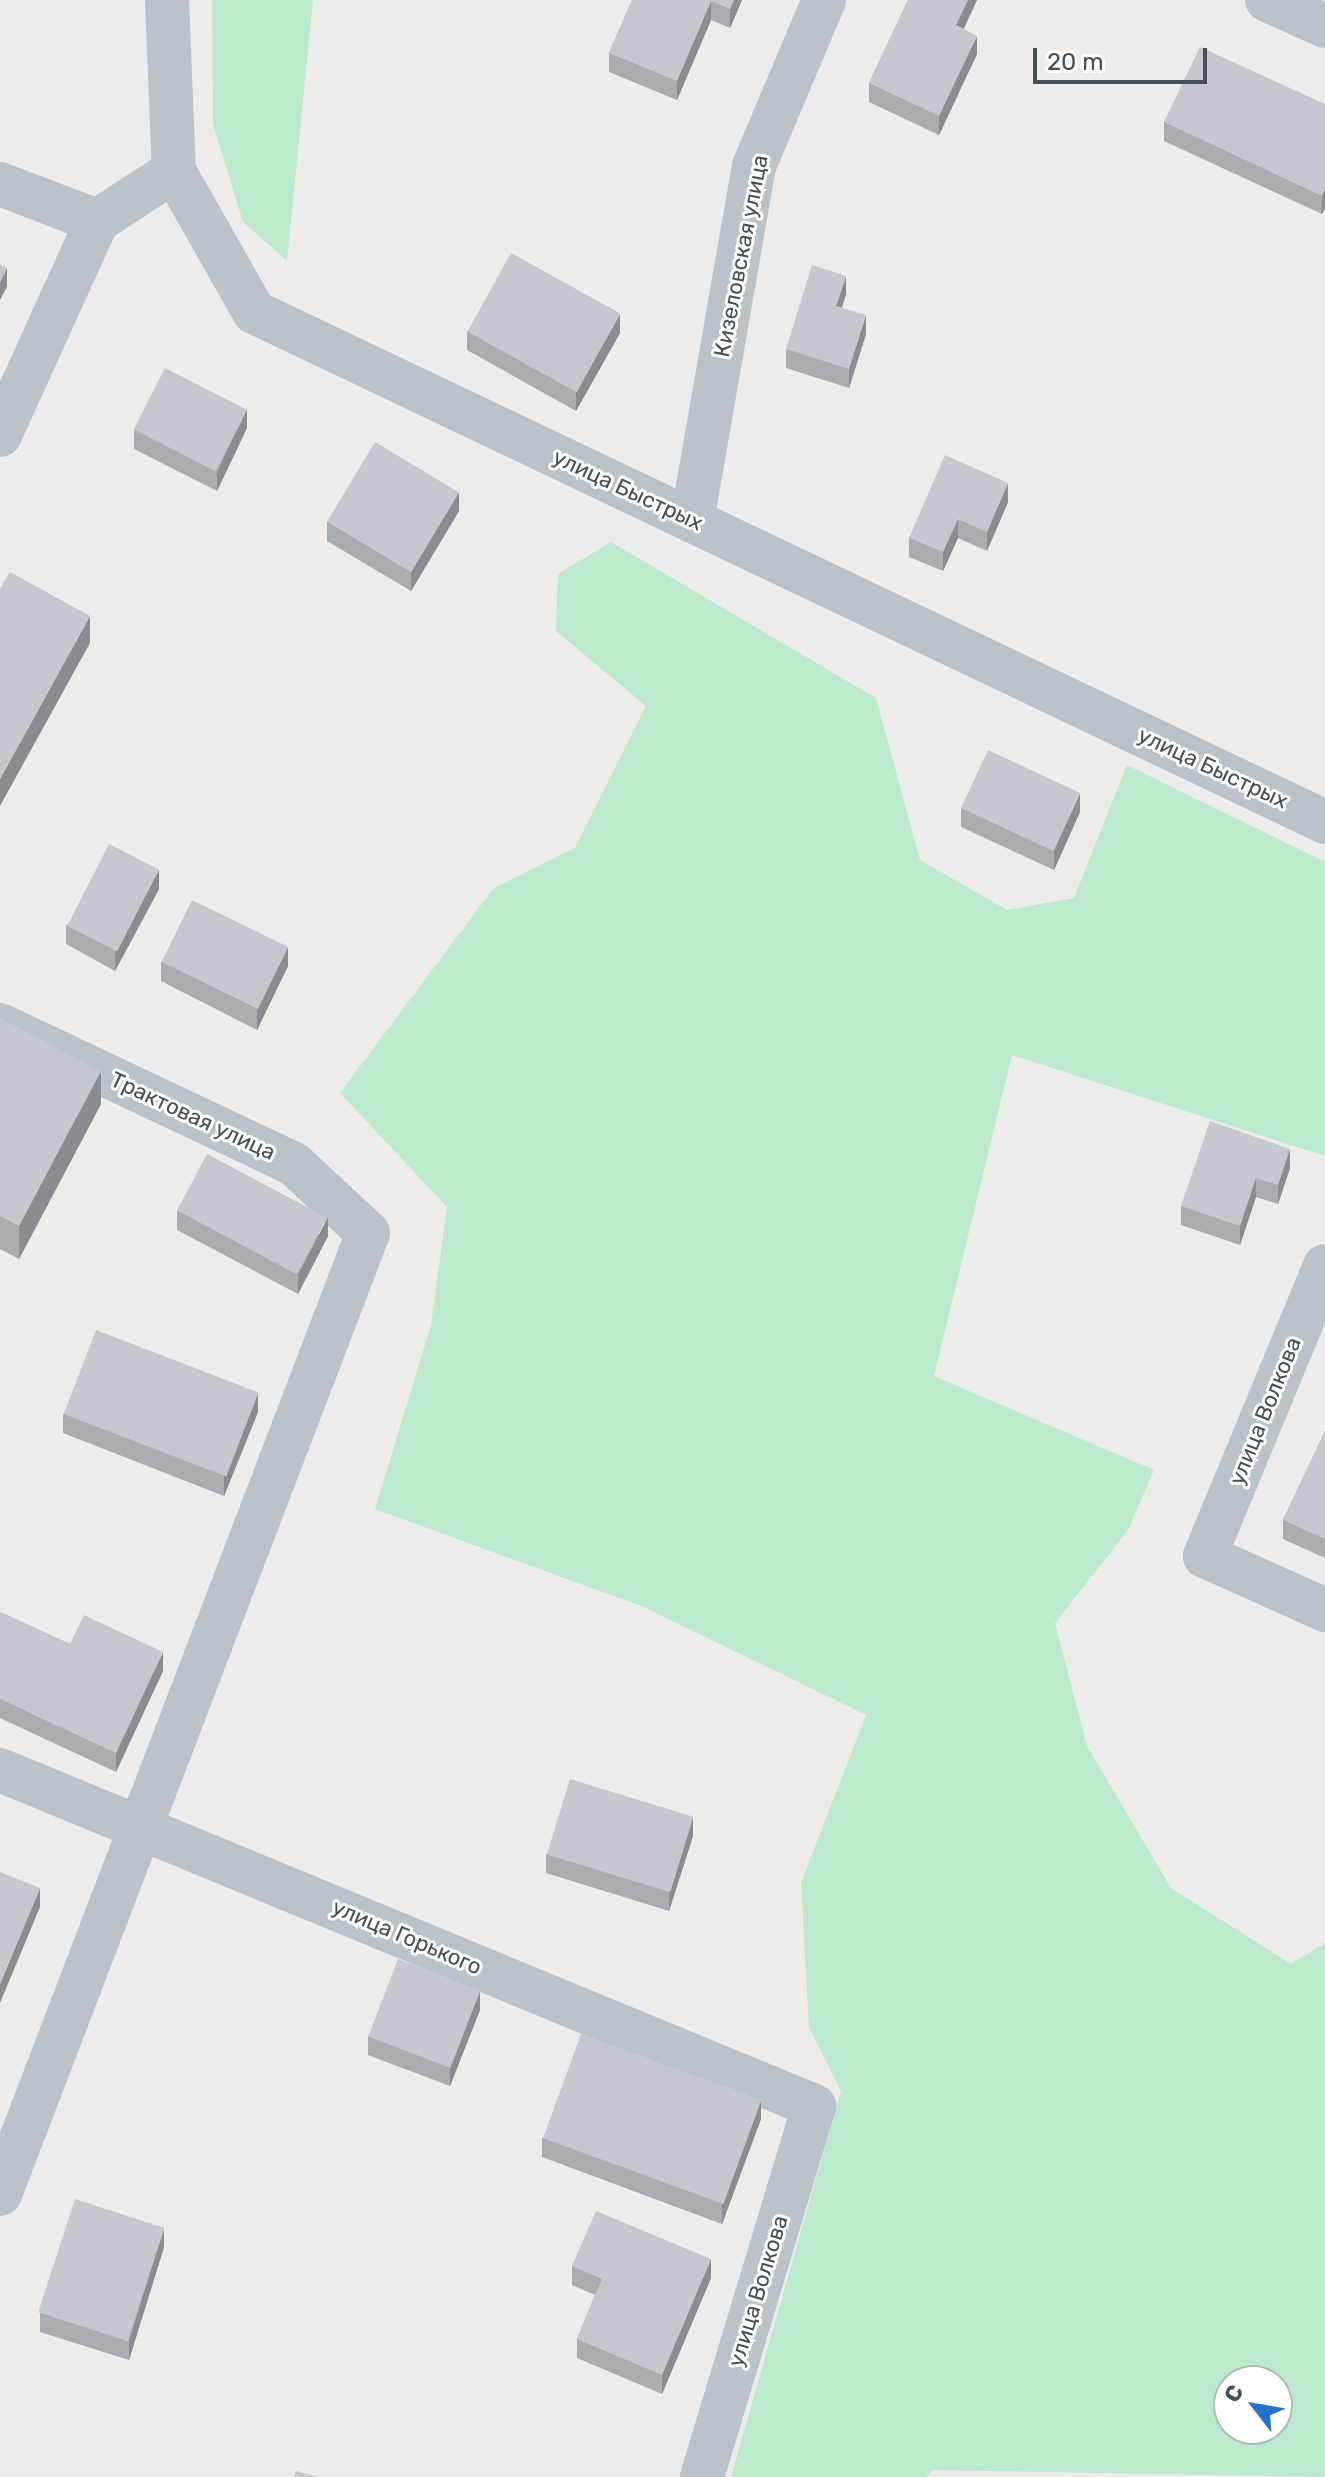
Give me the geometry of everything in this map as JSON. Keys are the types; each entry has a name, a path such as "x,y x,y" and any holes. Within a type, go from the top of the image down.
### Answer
{"street":[{"path":"0,435 97,221 174,171 167,0"},
{"name":"Кизеловская улица","path":"692,521 754,166 824,0"},
{"path":"1267,0 1325,26"},
{"name":"улица Быстрых","path":"174,171 254,312 1325,822"},
{"path":"0,184 97,221"},
{"name":"Трактовая улица","path":"0,1025 294,1164 368,1233 142,1827"},
{"name":"улица Волкова","path":"1325,1266 1205,1556 1325,1610"},
{"name":"улица Горького","path":"0,1770 814,2106"},
{"path":"0,2194 142,1827"},
{"name":"улица Волкова","path":"702,2477 814,2106"}],"green space":[{"path":"212,0 313,0 287,261 243,222 213,124"},
{"path":"611,542 876,698 920,860 1007,910 1074,898 1127,765 1325,862 1325,1156 1012,1055 934,1376 1154,1470 1128,1530 1055,1623 1087,1746 1171,1888 1291,1964 1325,1943 1325,2477 932,2470 927,2477 731,2477 841,2091 809,2027 801,1883 866,1715 644,1607 375,1509 431,1325 447,1207 340,1093 493,889 575,848 646,706 556,631 558,574"}],"building":[{"path":"632,0 734,0 730,9 711,1 677,81 609,53"},
{"path":"908,0 968,0 956,25 977,36 939,116 869,83"},
{"path":"1200,47 1325,104 1325,189 1322,196 1164,122"},
{"path":"511,253 620,314 577,392 467,332"},
{"path":"0,264 7,268 0,282"},
{"path":"812,265 846,276 836,306 866,315 849,369 786,349"},
{"path":"165,368 247,410 216,471 134,429"},
{"path":"375,442 459,492 411,572 327,522"},
{"path":"945,455 1008,483 987,532 958,519 943,552 909,538"},
{"path":"10,572 90,616 0,779 0,589"},
{"path":"988,750 1080,793 1053,851 961,808"},
{"path":"109,844 159,869 117,951 67,926"},
{"path":"192,900 288,947 258,1009 162,962"},
{"path":"0,1018 101,1071 19,1226 0,1216"},
{"path":"1210,1121 1290,1149 1278,1185 1256,1178 1240,1226 1181,1206"},
{"path":"207,1154 327,1218 297,1274 177,1211"},
{"path":"96,1330 258,1392 226,1476 64,1414"},
{"path":"1325,1431 1325,1539 1283,1520"},
{"path":"0,1612 70,1644 84,1615 163,1652 116,1753 0,1699"},
{"path":"570,1779 693,1817 670,1892 547,1855"},
{"path":"0,1872 40,1888 0,1984"},
{"path":"398,1959 480,1991 450,2068 368,2036"},
{"path":"581,2034 761,2100 723,2204 543,2138"},
{"path":"75,2199 164,2228 128,2341 38,2312"},
{"path":"596,2211 711,2259 662,2375 577,2339 602,2279 572,2266"},
{"path":"296,2471 318,2477 294,2477"}]}
